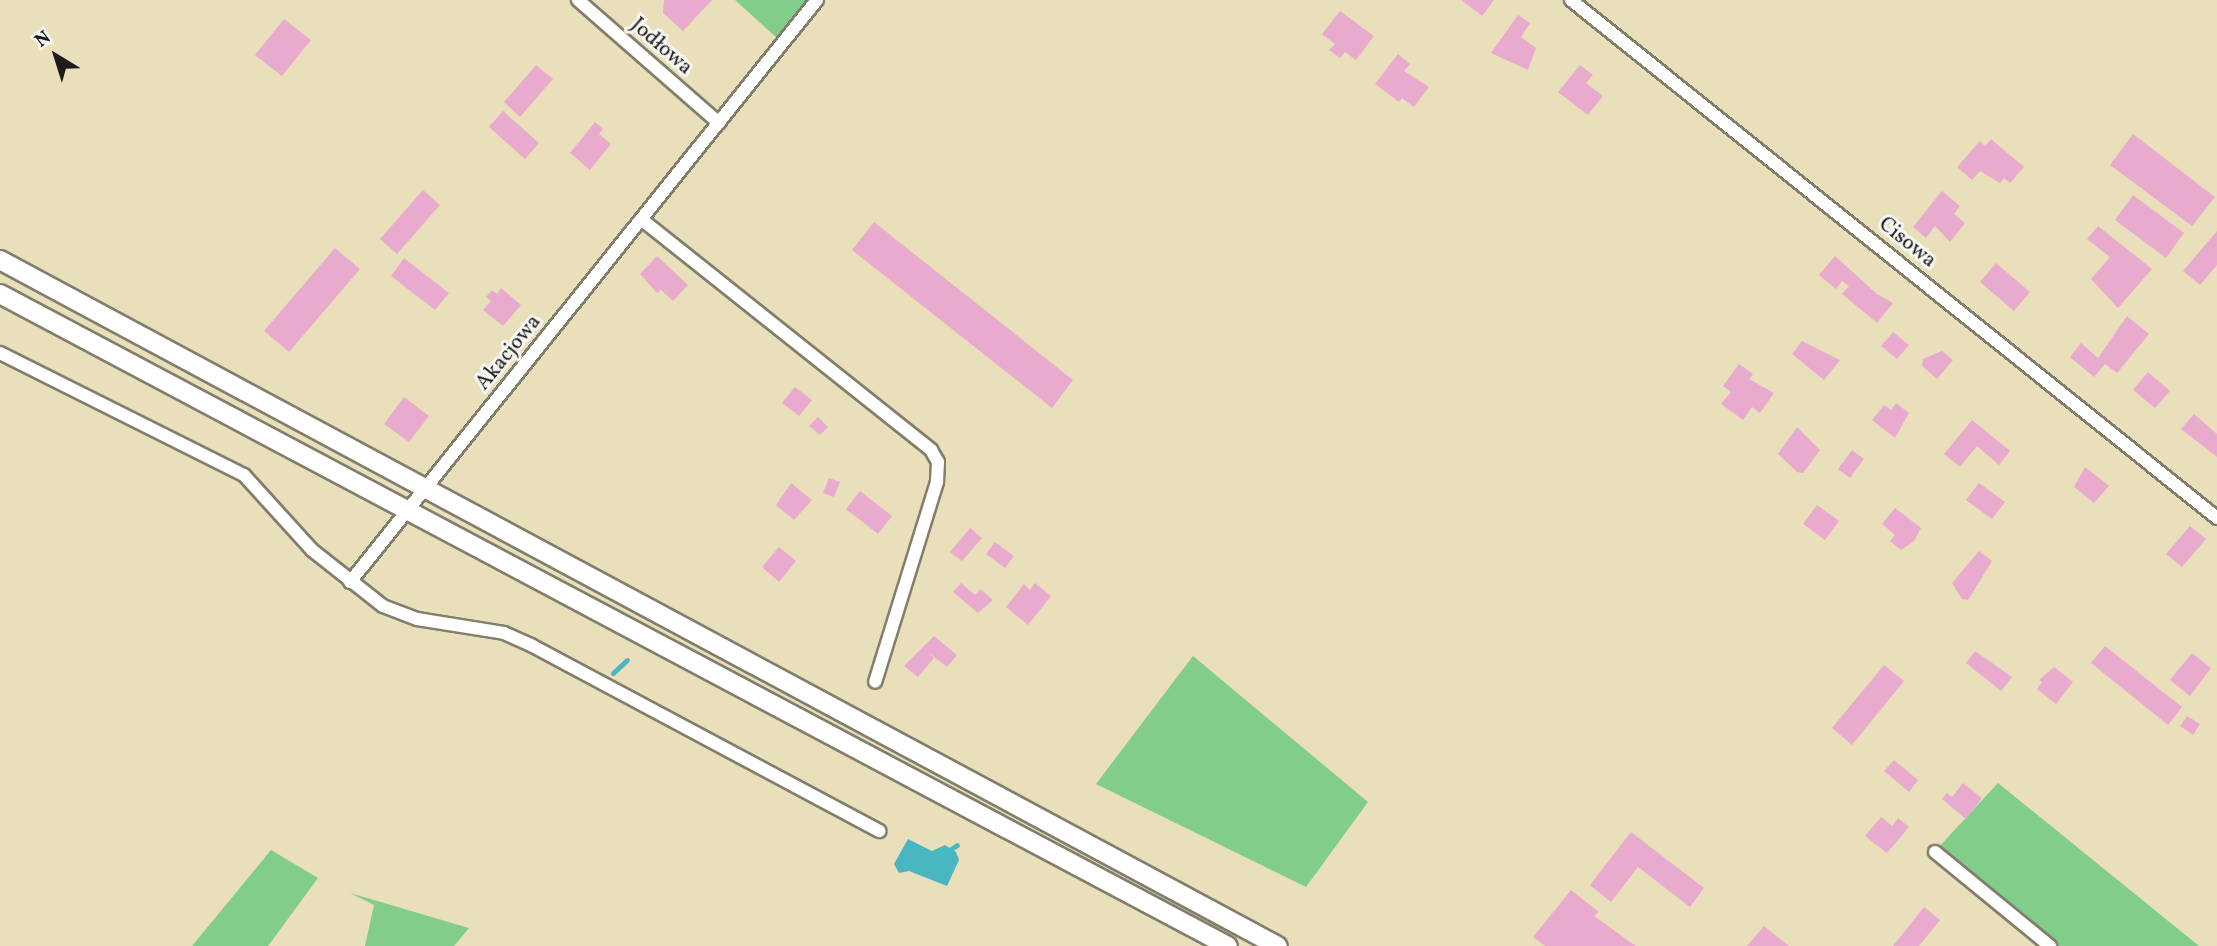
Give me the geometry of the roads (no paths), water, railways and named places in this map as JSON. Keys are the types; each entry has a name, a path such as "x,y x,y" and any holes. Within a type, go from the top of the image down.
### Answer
{"main road":[{"path":"0,260 1278,946"},
{"path":"0,294 1227,946"}],"street":[{"name":"Jodłowa","path":"578,0 719,123"},
{"name":"Akacjowa","path":"350,582 405,510 817,0"},
{"name":"Cisowa","path":"1571,0 2217,518"},
{"path":"641,219 931,450 938,463 937,482 875,682"},
{"path":"0,353 244,475 312,550 350,582 400,614 475,626 531,645 879,831"},
{"path":"1935,852 2050,946"}],"water":[{"path":"908,839 932,851 945,845 956,852 959,860 947,886 909,871 899,873 894,864"}],"waterway":[{"path":"613,673 627,660"},
{"path":"951,849 957,845"}]}
